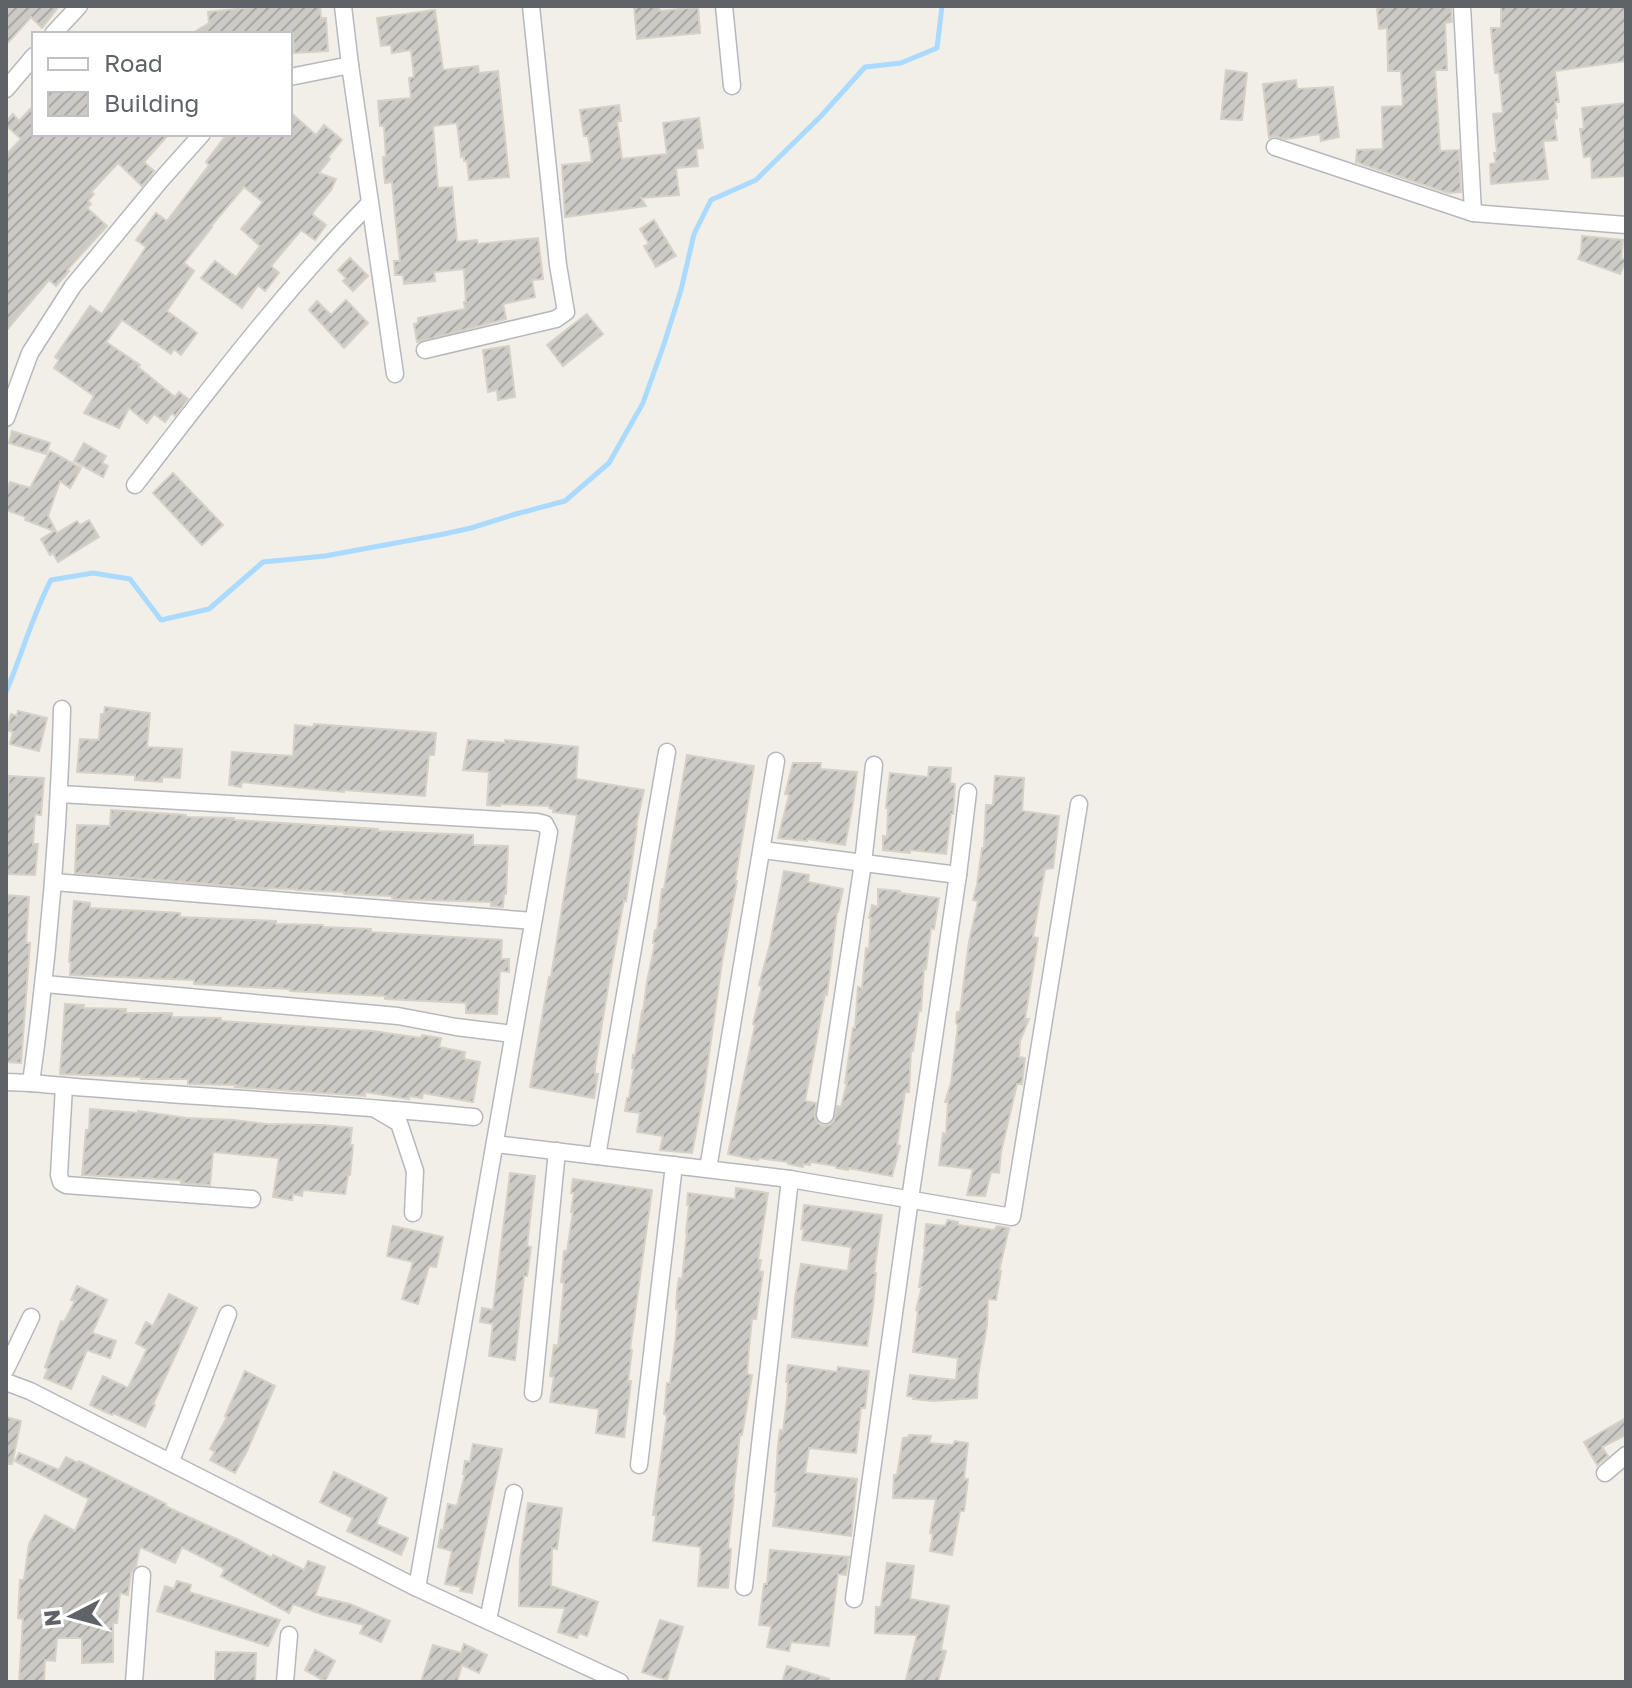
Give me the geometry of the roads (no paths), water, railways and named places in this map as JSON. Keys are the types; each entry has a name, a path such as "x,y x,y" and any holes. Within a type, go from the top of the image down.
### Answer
{"street":[{"path":"55,32 79,6"},
{"path":"343,6 395,374"},
{"path":"425,350 556,319 566,312 558,265 531,6"},
{"path":"724,6 732,86"},
{"path":"1462,6 1473,213"},
{"path":"6,89 32,58"},
{"path":"292,77 350,65"},
{"path":"6,418 30,353 73,286 200,136"},
{"path":"1275,147 1473,213 1626,225"},
{"path":"135,485 223,371 335,239 370,203"},
{"path":"31,1083 45,984 54,882 62,709"},
{"path":"597,1156 667,752"},
{"path":"708,1169 776,761"},
{"path":"825,1115 863,863 874,765"},
{"path":"854,1599 968,792"},
{"path":"60,794 537,822 545,824 549,832 417,1588"},
{"path":"495,1144 790,1179 1012,1217 1079,804"},
{"path":"762,850 958,875"},
{"path":"54,882 533,921"},
{"path":"45,984 398,1016 513,1034"},
{"path":"6,1082 474,1117"},
{"path":"64,1086 61,1182 66,1185 252,1199"},
{"path":"372,1107 399,1123 415,1171 413,1213"},
{"path":"533,1393 557,1151"},
{"path":"639,1465 674,1165"},
{"path":"744,1587 790,1179"},
{"path":"171,1461 228,1314"},
{"path":"6,1369 31,1317"},
{"path":"6,1382 171,1461 417,1588 620,1682"},
{"path":"1605,1473 1626,1455"},
{"path":"488,1620 514,1493"},
{"path":"134,1682 142,1575"},
{"path":"285,1682 289,1635"}],"waterway":[{"path":"6,692 51,580 93,573 130,579 161,620 209,609 263,562 325,556 439,535 565,501 609,463 643,403 681,290 694,234 711,200 756,180 865,67 901,63 937,48 942,6"}]}
